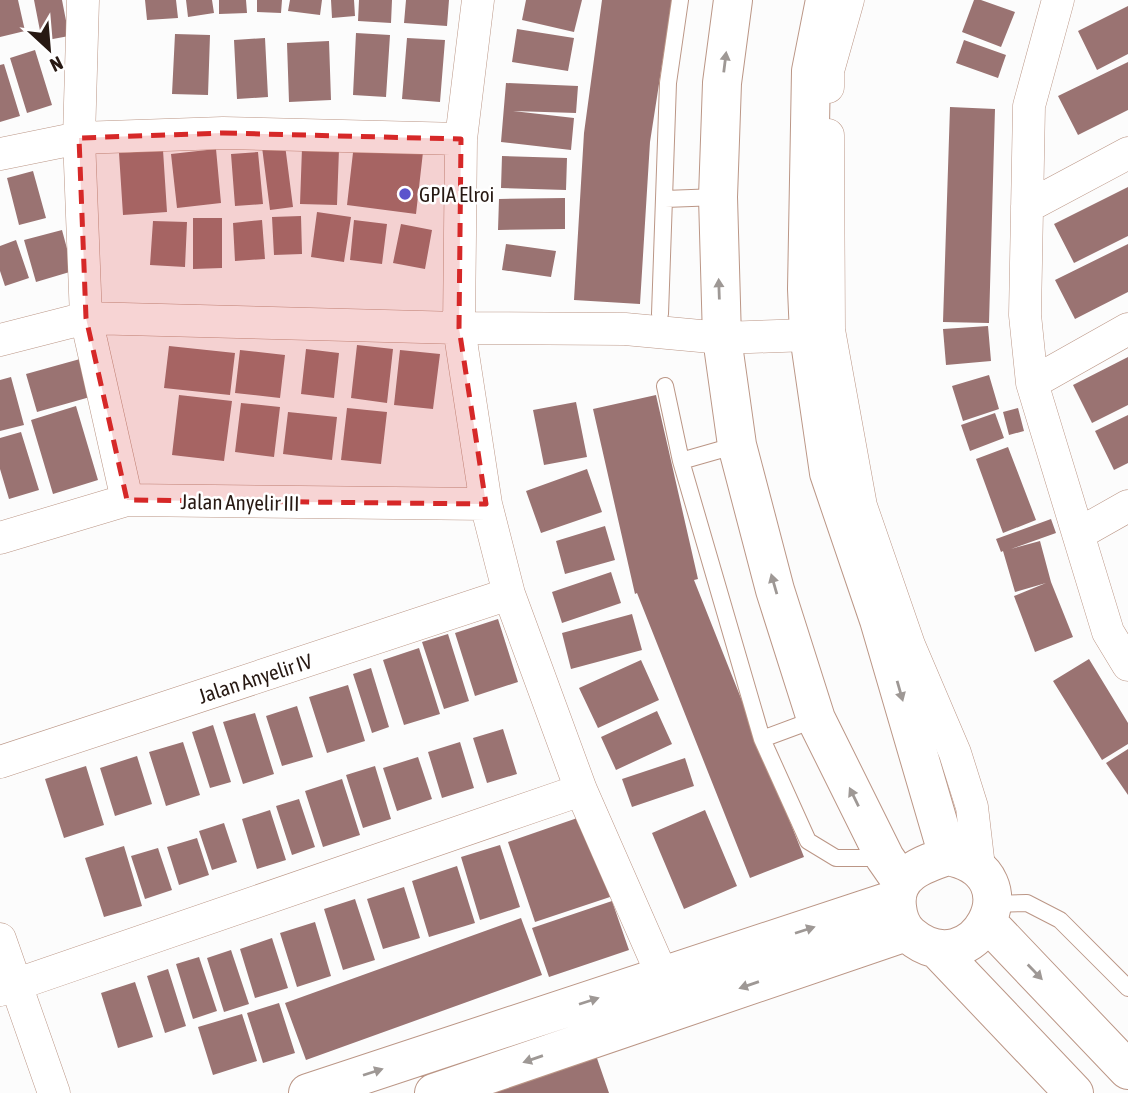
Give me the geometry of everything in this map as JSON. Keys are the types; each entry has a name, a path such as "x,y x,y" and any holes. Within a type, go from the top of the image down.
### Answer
{"street":[{"path":"83,0 79,138 86,318 127,500"},
{"path":"478,0 461,139 459,328 486,504 509,594 581,790 663,977"},
{"path":"733,0 722,83 718,197 722,338 737,445 775,590 816,719 905,904 1074,1093"},
{"path":"825,0 807,289 819,333 830,473 887,612 964,862 990,884 990,913 975,938 957,948 905,904"},
{"path":"820,71 848,0"},
{"path":"1063,5 1029,106 1025,315 1032,383 1080,533 1108,632 1128,666"},
{"path":"0,154 79,138 223,133 461,139"},
{"path":"1027,207 1128,153"},
{"path":"0,340 86,318 459,328 625,329 722,338 819,333"},
{"path":"1032,383 1128,329"},
{"name":"Jalan Anyelir III","path":"0,538 127,500 486,504"},
{"path":"1080,533 1128,506"},
{"name":"Jalan Anyelir IV","path":"0,762 509,594"},
{"path":"8,987 581,790"},
{"path":"434,1093 905,904 924,864 964,862"},
{"path":"316,1092 663,977 905,904"},
{"path":"990,913 1128,1070"},
{"path":"0,939 8,987 54,1093"}],"lane":[{"path":"660,314 668,83 680,0"},
{"path":"665,199 718,197"},
{"path":"664,386 681,461 762,739 808,841 905,904"},
{"path":"681,461 737,445"},
{"path":"762,739 816,719"},
{"path":"990,913 1027,903 1060,920 1128,988"}],"highlighted area":[{"path":"223,133 461,139 459,328 486,504 127,500 86,318 79,138"}],"building":[{"path":"0,0 18,0 25,31 0,37"},
{"path":"34,0 62,0 69,36 42,41"},
{"path":"145,0 176,0 178,18 147,20"},
{"path":"186,0 212,0 214,13 188,17"},
{"path":"219,0 246,0 247,13 219,14"},
{"path":"257,0 282,0 281,13 257,12"},
{"path":"290,0 322,0 320,15 288,11"},
{"path":"331,0 354,0 355,16 332,18"},
{"path":"359,0 392,0 391,23 358,21"},
{"path":"406,0 449,0 447,26 404,23"},
{"path":"526,0 582,0 574,32 522,20"},
{"path":"602,0 672,0 650,142 640,304 574,300 584,133"},
{"path":"974,0 1015,12 1001,47 962,32"},
{"path":"1128,6 1128,54 1097,70 1078,31"},
{"path":"517,29 574,38 568,71 512,62"},
{"path":"356,33 390,35 386,97 353,95"},
{"path":"175,34 210,35 208,95 172,94"},
{"path":"265,38 268,97 237,99 234,40"},
{"path":"407,38 445,40 440,102 402,99"},
{"path":"964,40 1006,55 998,78 956,63"},
{"path":"329,41 331,100 289,102 287,43"},
{"path":"35,50 52,105 27,113 10,58"},
{"path":"1128,62 1128,110 1078,135 1058,96"},
{"path":"4,64 20,116 0,122 0,65"},
{"path":"506,83 578,86 576,113 513,111 574,118 571,150 501,142"},
{"path":"950,107 995,109 989,323 943,322"},
{"path":"354,144 423,152 416,214 347,205"},
{"path":"285,145 293,207 270,210 262,147"},
{"path":"302,148 339,149 337,205 300,204"},
{"path":"216,149 221,203 177,208 171,154"},
{"path":"163,150 167,212 123,215 119,153"},
{"path":"258,152 263,204 235,206 231,154"},
{"path":"502,156 567,158 566,190 501,188"},
{"path":"33,171 46,218 19,225 7,178"},
{"path":"1128,187 1128,236 1074,263 1054,224"},
{"path":"565,198 565,229 498,230 499,199"},
{"path":"317,212 351,217 344,262 311,257"},
{"path":"301,216 302,254 274,255 272,217"},
{"path":"193,218 222,218 222,268 193,269"},
{"path":"262,220 265,259 235,261 233,223"},
{"path":"354,220 387,224 382,264 350,260"},
{"path":"153,221 187,222 185,267 150,265"},
{"path":"401,224 432,230 425,269 393,263"},
{"path":"62,230 73,271 36,282 24,240"},
{"path":"16,240 29,278 5,286 0,271 0,246"},
{"path":"506,244 556,251 551,277 502,270"},
{"path":"1128,244 1128,292 1075,319 1055,280"},
{"path":"988,326 991,361 946,365 943,329"},
{"path":"357,345 393,349 387,403 351,398"},
{"path":"169,346 235,353 230,395 164,388"},
{"path":"306,349 339,353 334,398 301,394"},
{"path":"240,350 285,355 280,398 235,393"},
{"path":"400,350 440,354 433,409 394,405"},
{"path":"1128,357 1128,405 1092,423 1073,385"},
{"path":"80,359 90,397 37,412 26,374"},
{"path":"989,375 999,409 963,421 952,386"},
{"path":"11,377 24,425 0,431 0,380"},
{"path":"179,395 232,401 224,461 172,455"},
{"path":"656,395 698,579 694,580 804,857 750,878 637,593 635,594 593,409"},
{"path":"576,402 587,457 544,465 533,410"},
{"path":"241,403 280,407 274,457 235,452"},
{"path":"76,406 98,480 53,494 31,420"},
{"path":"347,408 387,412 381,464 341,460"},
{"path":"1018,408 1024,431 1009,435 1003,412"},
{"path":"288,412 337,417 332,460 283,454"},
{"path":"995,413 1004,438 970,451 961,425"},
{"path":"1128,415 1128,463 1114,470 1095,431"},
{"path":"21,432 39,490 9,499 0,469 0,438"},
{"path":"1008,447 1036,520 1003,533 976,459"},
{"path":"587,469 602,512 541,533 526,491"},
{"path":"1051,519 1056,533 1011,549 1040,541 1051,582 1073,637 1035,652 1014,596 1046,583 1015,592 1003,551 1001,552 996,539"},
{"path":"605,526 615,560 565,574 556,541"},
{"path":"611,572 621,603 562,623 552,592"},
{"path":"632,614 642,650 571,669 562,633"},
{"path":"498,619 518,682 475,696 455,633"},
{"path":"448,634 469,701 444,709 422,642"},
{"path":"419,648 440,714 404,725 383,660"},
{"path":"1089,659 1128,723 1128,744 1102,760 1053,681"},
{"path":"641,660 659,700 598,728 579,688"},
{"path":"371,668 389,727 372,733 353,674"},
{"path":"348,685 365,741 327,753 309,697"},
{"path":"297,706 313,757 282,766 266,716"},
{"path":"657,711 672,744 616,770 601,737"},
{"path":"255,713 274,774 243,784 223,722"},
{"path":"213,725 231,782 210,788 192,732"},
{"path":"503,729 517,774 487,783 473,738"},
{"path":"183,742 200,795 166,806 149,752"},
{"path":"460,742 474,788 442,798 428,752"},
{"path":"1128,749 1128,795 1106,763"},
{"path":"137,756 152,804 115,816 100,768"},
{"path":"418,757 432,799 397,811 383,768"},
{"path":"685,758 694,786 632,807 622,779"},
{"path":"86,766 104,825 64,838 45,779"},
{"path":"375,766 391,819 363,828 346,775"},
{"path":"342,779 360,835 323,847 305,791"},
{"path":"299,799 315,847 292,855 276,806"},
{"path":"270,810 286,860 257,869 242,819"},
{"path":"705,810 737,886 684,909 652,833"},
{"path":"586,815 613,896 535,922 508,842"},
{"path":"224,823 237,862 212,870 199,831"},
{"path":"197,838 209,875 179,885 167,847"},
{"path":"500,845 520,907 480,920 461,857"},
{"path":"124,846 142,906 104,917 85,858"},
{"path":"158,848 172,890 145,899 131,856"},
{"path":"457,866 475,923 429,937 412,881"},
{"path":"404,887 420,938 383,949 367,899"},
{"path":"355,899 375,960 343,970 324,909"},
{"path":"612,901 629,950 549,977 532,928"},
{"path":"521,918 542,975 306,1060 285,1003"},
{"path":"315,922 331,976 297,987 280,933"},
{"path":"272,938 288,988 255,998 240,949"},
{"path":"231,950 249,1004 224,1012 207,958"},
{"path":"199,957 217,1011 193,1019 176,964"},
{"path":"168,969 186,1026 165,1033 147,976"},
{"path":"135,982 153,1037 118,1048 101,993"},
{"path":"279,1003 295,1053 263,1063 247,1013"},
{"path":"242,1014 257,1061 213,1075 198,1027"},
{"path":"591,1041 609,1093 444,1093"}],"place":[{"name":"GPIA Elroi","path":"405,194"}]}
